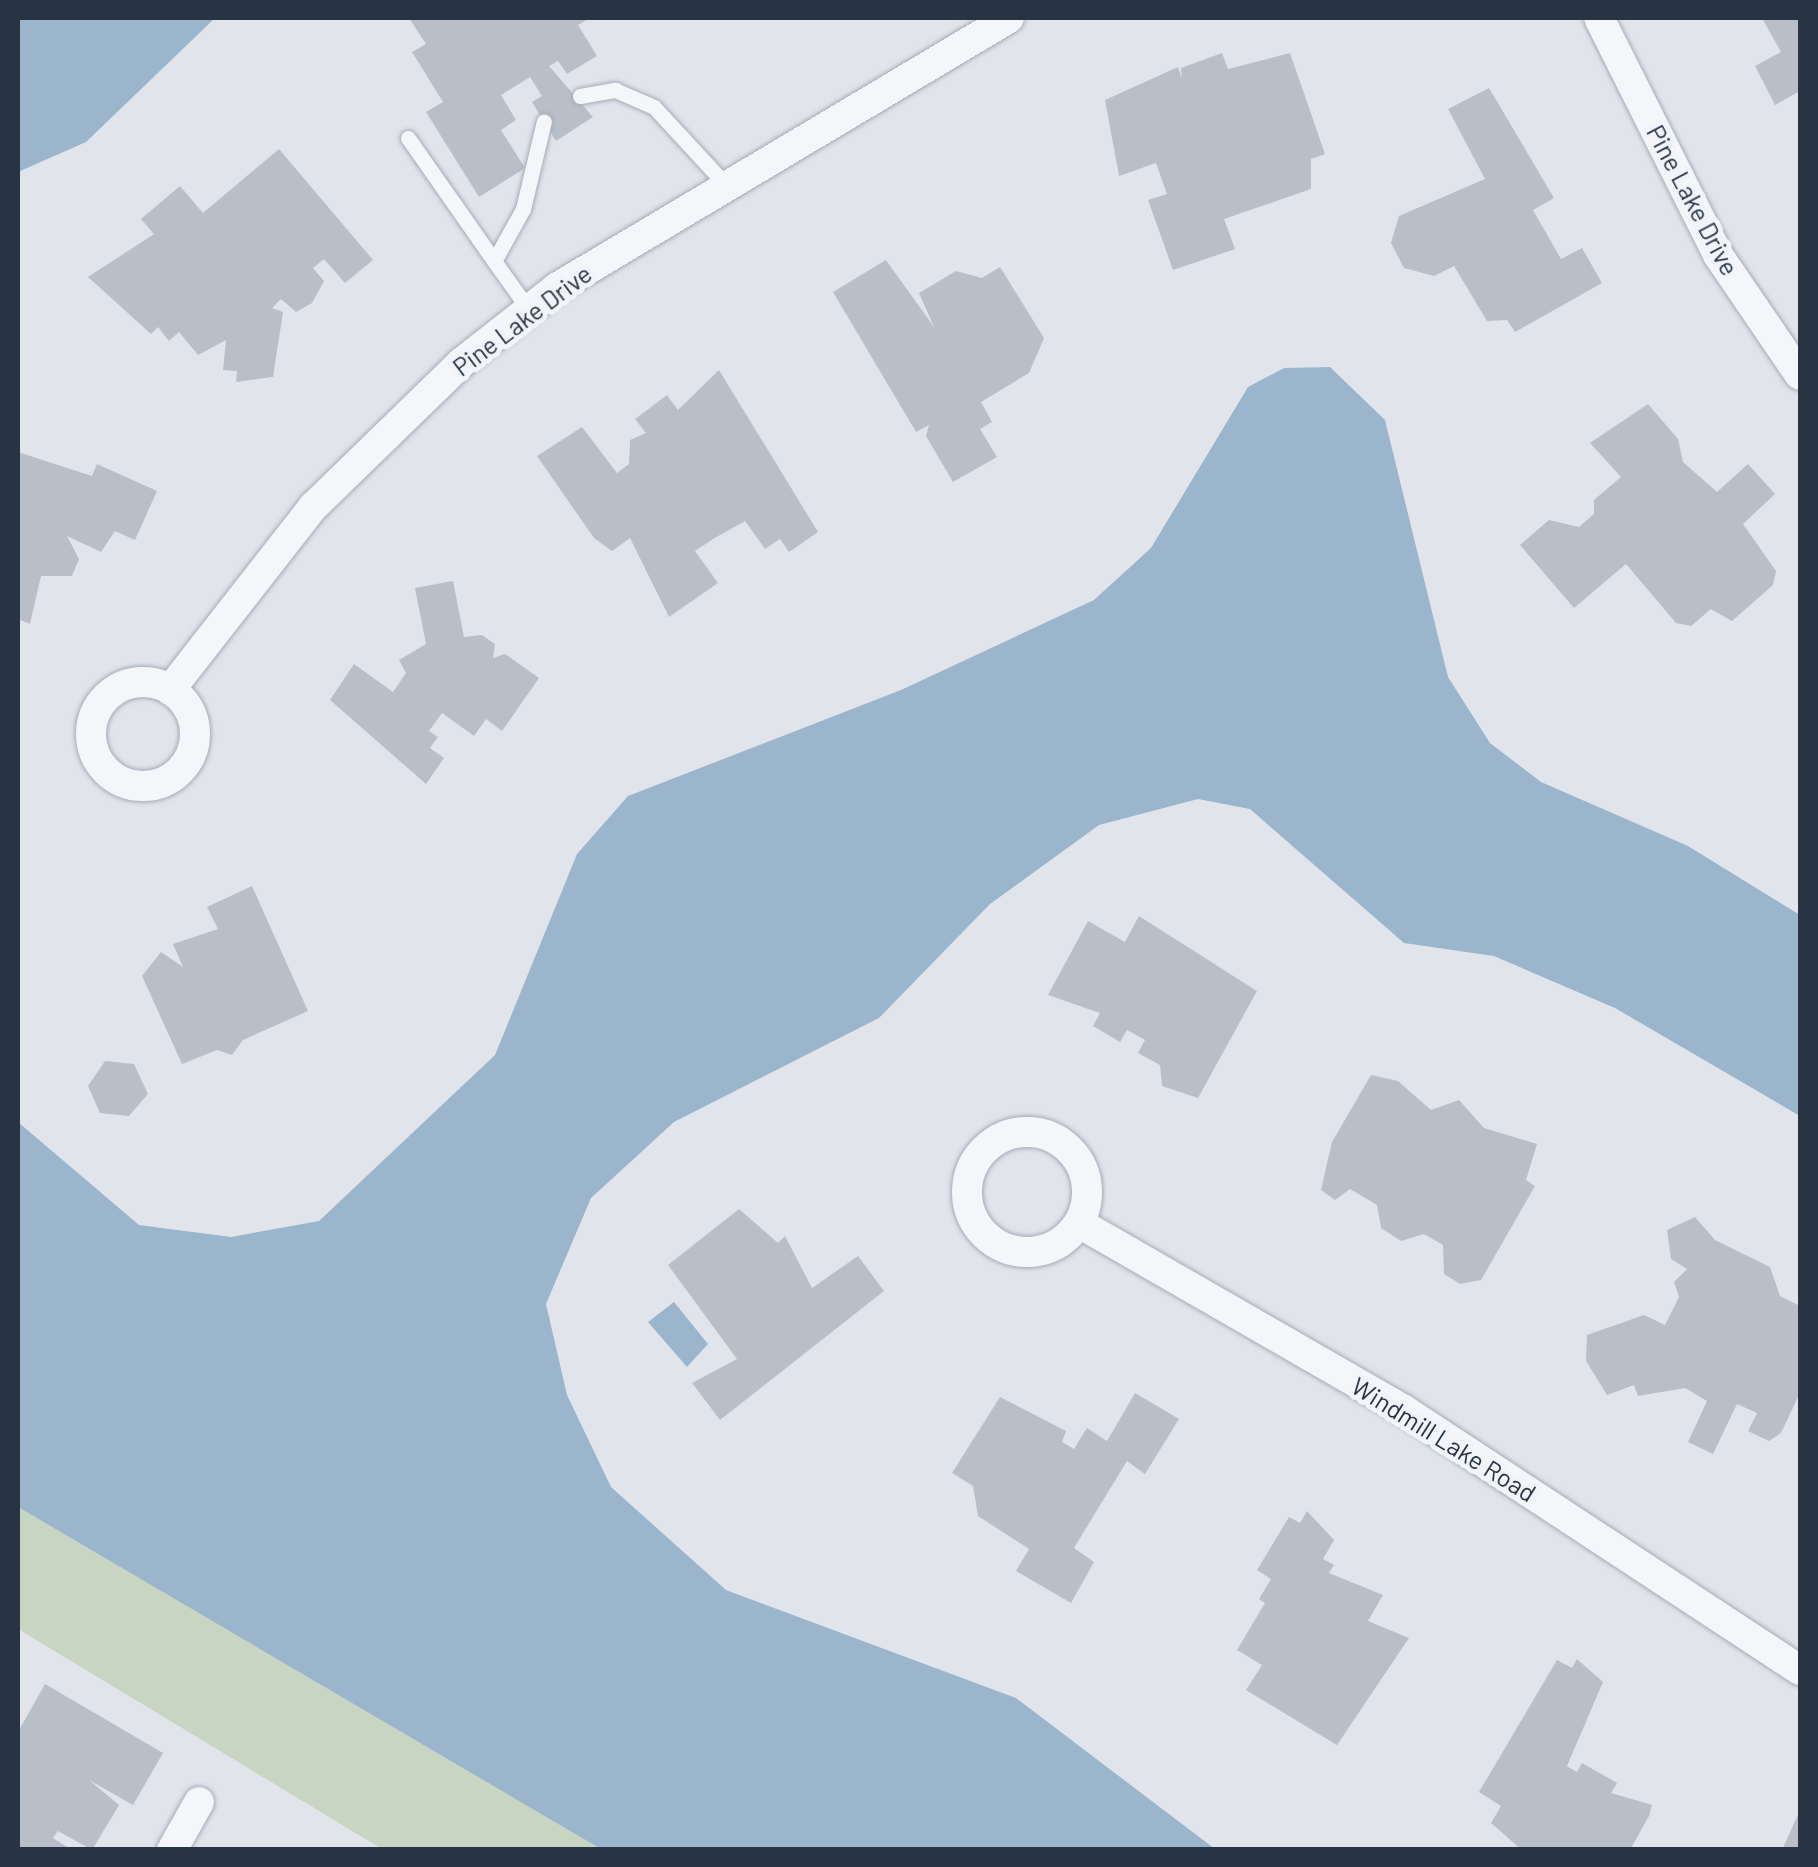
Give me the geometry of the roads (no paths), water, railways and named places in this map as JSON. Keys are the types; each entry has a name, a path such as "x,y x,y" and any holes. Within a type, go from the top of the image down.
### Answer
{"street":[{"name":"Pine Lake Drive","path":"170,690 313,507 529,310 727,186 1010,18"},
{"name":"Pine Lake Drive","path":"1599,18 1718,255 1800,375"},
{"path":"1022,1131 1058,1140 1083,1169 1079,1223 1050,1248 995,1244 966,1196 974,1160 1022,1131"},
{"name":"Windmill Lake Road","path":"1079,1223 1404,1410 1800,1670"},
{"path":"172,1850 199,1802"}],"lane":[{"path":"580,96 615,90 654,107 727,186"},
{"path":"494,261 523,209 544,121"},
{"path":"408,138 529,310"}],"water":[{"path":"18,18 215,18 86,142 18,172"},
{"path":"1330,367 1385,420 1448,677 1490,743 1541,782 1688,846 1800,915 1800,1116 1615,1008 1494,956 1404,943 1250,809 1198,799 1099,825 990,904 879,1018 674,1122 591,1198 546,1304 567,1395 611,1487 726,1590 1016,1698 1215,1849 601,1849 18,1507 18,1122 139,1225 231,1237 319,1221 495,1055 577,854 628,796 901,690 1094,600 1151,548 1248,387 1284,368"},
{"path":"674,1302 708,1344 687,1367 648,1322"}]}
